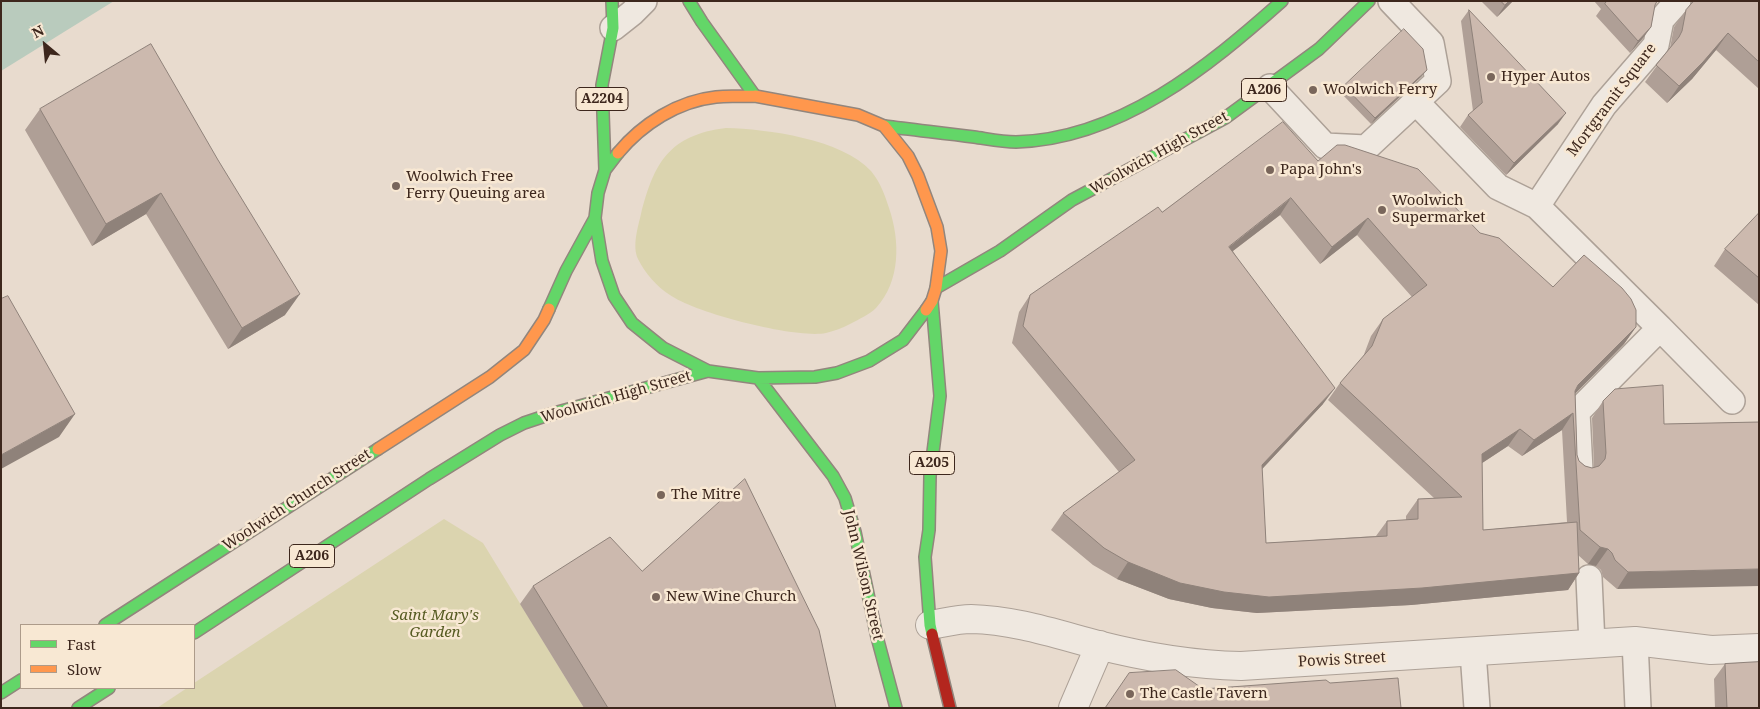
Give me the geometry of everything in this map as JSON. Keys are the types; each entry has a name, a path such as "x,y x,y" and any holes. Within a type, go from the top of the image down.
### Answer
{"main road":[{"name":"A2204","path":"605,170 602,85 613,28 612,1"},
{"path":"689,1 755,96"},
{"path":"884,126 908,156 929,200 937,227 941,251 936,288 932,301 904,340 869,361 837,373 815,377 758,378 708,371 663,348 632,323 614,296 602,261 595,218 598,193 605,170 630,139 654,119 688,104 715,97 755,96 858,115 884,126 1016,142 1054,139 1079,133 1117,117 1160,95 1196,72 1233,44 1282,1"},
{"name":"Woolwich High Street","path":"936,288 1000,251 1072,200 1225,118 1270,87 1319,49 1369,1"},
{"name":"Woolwich Church Street","path":"107,624 490,377 524,350 544,320 566,271 595,218"},
{"name":"A205","path":"932,301 940,396 930,476 929,530 925,558 930,625 950,708"},
{"name":"Woolwich High Street","path":"195,632 429,479 500,435 524,423 708,371"},
{"name":"John Wilson Street","path":"758,378 833,476 845,498 855,532 877,638 896,708"},
{"path":"1,693 20,681"},
{"path":"78,708 107,689"}],"street":[{"name":"Powis Street","path":"930,625 970,619 1027,625 1100,645 1204,665 1241,666 1635,641 1711,650 1759,648"},
{"path":"1073,708 1100,645"}],"lane":[{"path":"613,28 644,1"},
{"path":"1270,87 1325,146 1366,148 1438,81 1431,43 1391,1"},
{"name":"Mortgramit Square","path":"1536,206 1604,105 1656,46 1661,20 1678,1"},
{"path":"1416,102 1498,187 1536,206 1732,401"},
{"path":"1580,470 1576,412 1660,328"},
{"path":"1589,578 1592,644"},
{"path":"1635,641 1638,708"},
{"path":"1473,652 1476,708"}],"green space":[{"path":"726,128 762,131 803,138 842,151 858,160 871,171 880,184 893,220 896,247 894,273 884,297 876,308 864,317 826,333 792,332 722,317 683,302 656,284 636,254 638,225 652,180 667,154 677,145 690,137"},
{"name":"Saint Mary's Garden","path":"444,519 483,543 584,708 157,708 186,689 195,689 195,682"}],"shaded area":[{"path":"1,1 114,1 1,71"}],"building":[{"path":"1501,1 1509,1 1505,5"},
{"path":"1607,1 1657,1 1651,27 1638,41 1605,4"},
{"path":"1694,1 1759,1 1759,62 1728,33 1679,86 1656,65 1679,37 1686,10"},
{"name":"Hyper Autos","path":"1469,10 1566,113 1514,163 1468,115 1482,103"},
{"path":"1404,29 1423,49 1427,70 1375,118 1344,86"},
{"path":"151,44 218,160 300,294 242,328 161,193 106,224 40,109"},
{"path":"1283,122 1318,161 1337,145 1345,145 1418,169 1480,233 1499,238 1553,287 1584,255 1622,288 1631,299 1636,310 1636,327 1578,385 1575,391 1577,455 1579,461 1585,466 1592,468 1599,466 1605,459 1603,401 1615,389 1663,385 1664,424 1759,422 1759,569 1628,572 1615,560 1608,549 1600,547 1580,530 1573,413 1534,440 1520,429 1482,454 1483,530 1577,522 1579,573 1422,588 1269,597 1224,592 1180,583 1128,562 1104,548 1063,513 1135,460 1023,326 1030,295 1158,207 1162,212","holes":["1291,198 1332,247 1368,218 1427,285 1383,319 1372,346 1340,383 1462,497 1418,499 1418,519 1387,521 1387,536 1266,543 1262,465 1335,388 1229,247"]},
{"path":"1759,213 1759,278 1725,249"},
{"path":"8,296 75,414 1,455 1,299"},
{"name":"New Wine Church","path":"745,479 819,630 836,708 608,708 533,586 610,537 642,571"},
{"path":"1759,662 1759,708 1727,708 1725,664"},
{"path":"1176,670 1203,689 1326,680 1330,683 1398,678 1401,708 1105,708 1129,673"}],"traffic: fast":[{"path":"605,170 602,85 613,28 612,1"},
{"path":"689,1 755,96"},
{"path":"884,126 1016,142 1054,138 1091,128 1126,113 1160,95 1193,74 1254,26 1282,1"},
{"path":"936,288 1000,251 1072,200 1225,118 1319,49 1369,1"},
{"path":"618,153 605,170 598,193 595,218 602,261 614,296 632,323 663,348 708,371 758,378 815,377 837,373 869,361 903,340 926,310"},
{"path":"549,309 566,271 595,218"},
{"path":"932,301 940,396 930,476 929,530 925,557 932,634"},
{"path":"195,632 429,479 500,435 524,423 554,413 708,371"},
{"path":"758,378 833,476 845,498 855,532 877,637 896,708"},
{"path":"107,624 378,449"},
{"path":"1,693 20,681"},
{"path":"78,708 107,689"}],"traffic: slow":[{"path":"755,96 858,115 884,126 908,156 918,176 937,227 941,251 936,288 932,301 926,310"},
{"path":"618,153 650,124 688,103 716,97 755,96"},
{"path":"378,449 490,377 524,350 549,309"}],"traffic: jam":[{"path":"932,634 950,708"}],"place":[{"name":"Hyper Autos","path":"1491,77"},
{"name":"Woolwich Ferry","path":"1313,90"},
{"name":"Papa John's","path":"1270,170"},
{"name":"Woolwich Free Ferry Queuing area","path":"396,186"},
{"name":"Woolwich Supermarket","path":"1382,210"},
{"name":"The Mitre","path":"661,495"},
{"name":"New Wine Church","path":"656,597"},
{"name":"The Castle Tavern","path":"1130,694"}]}
